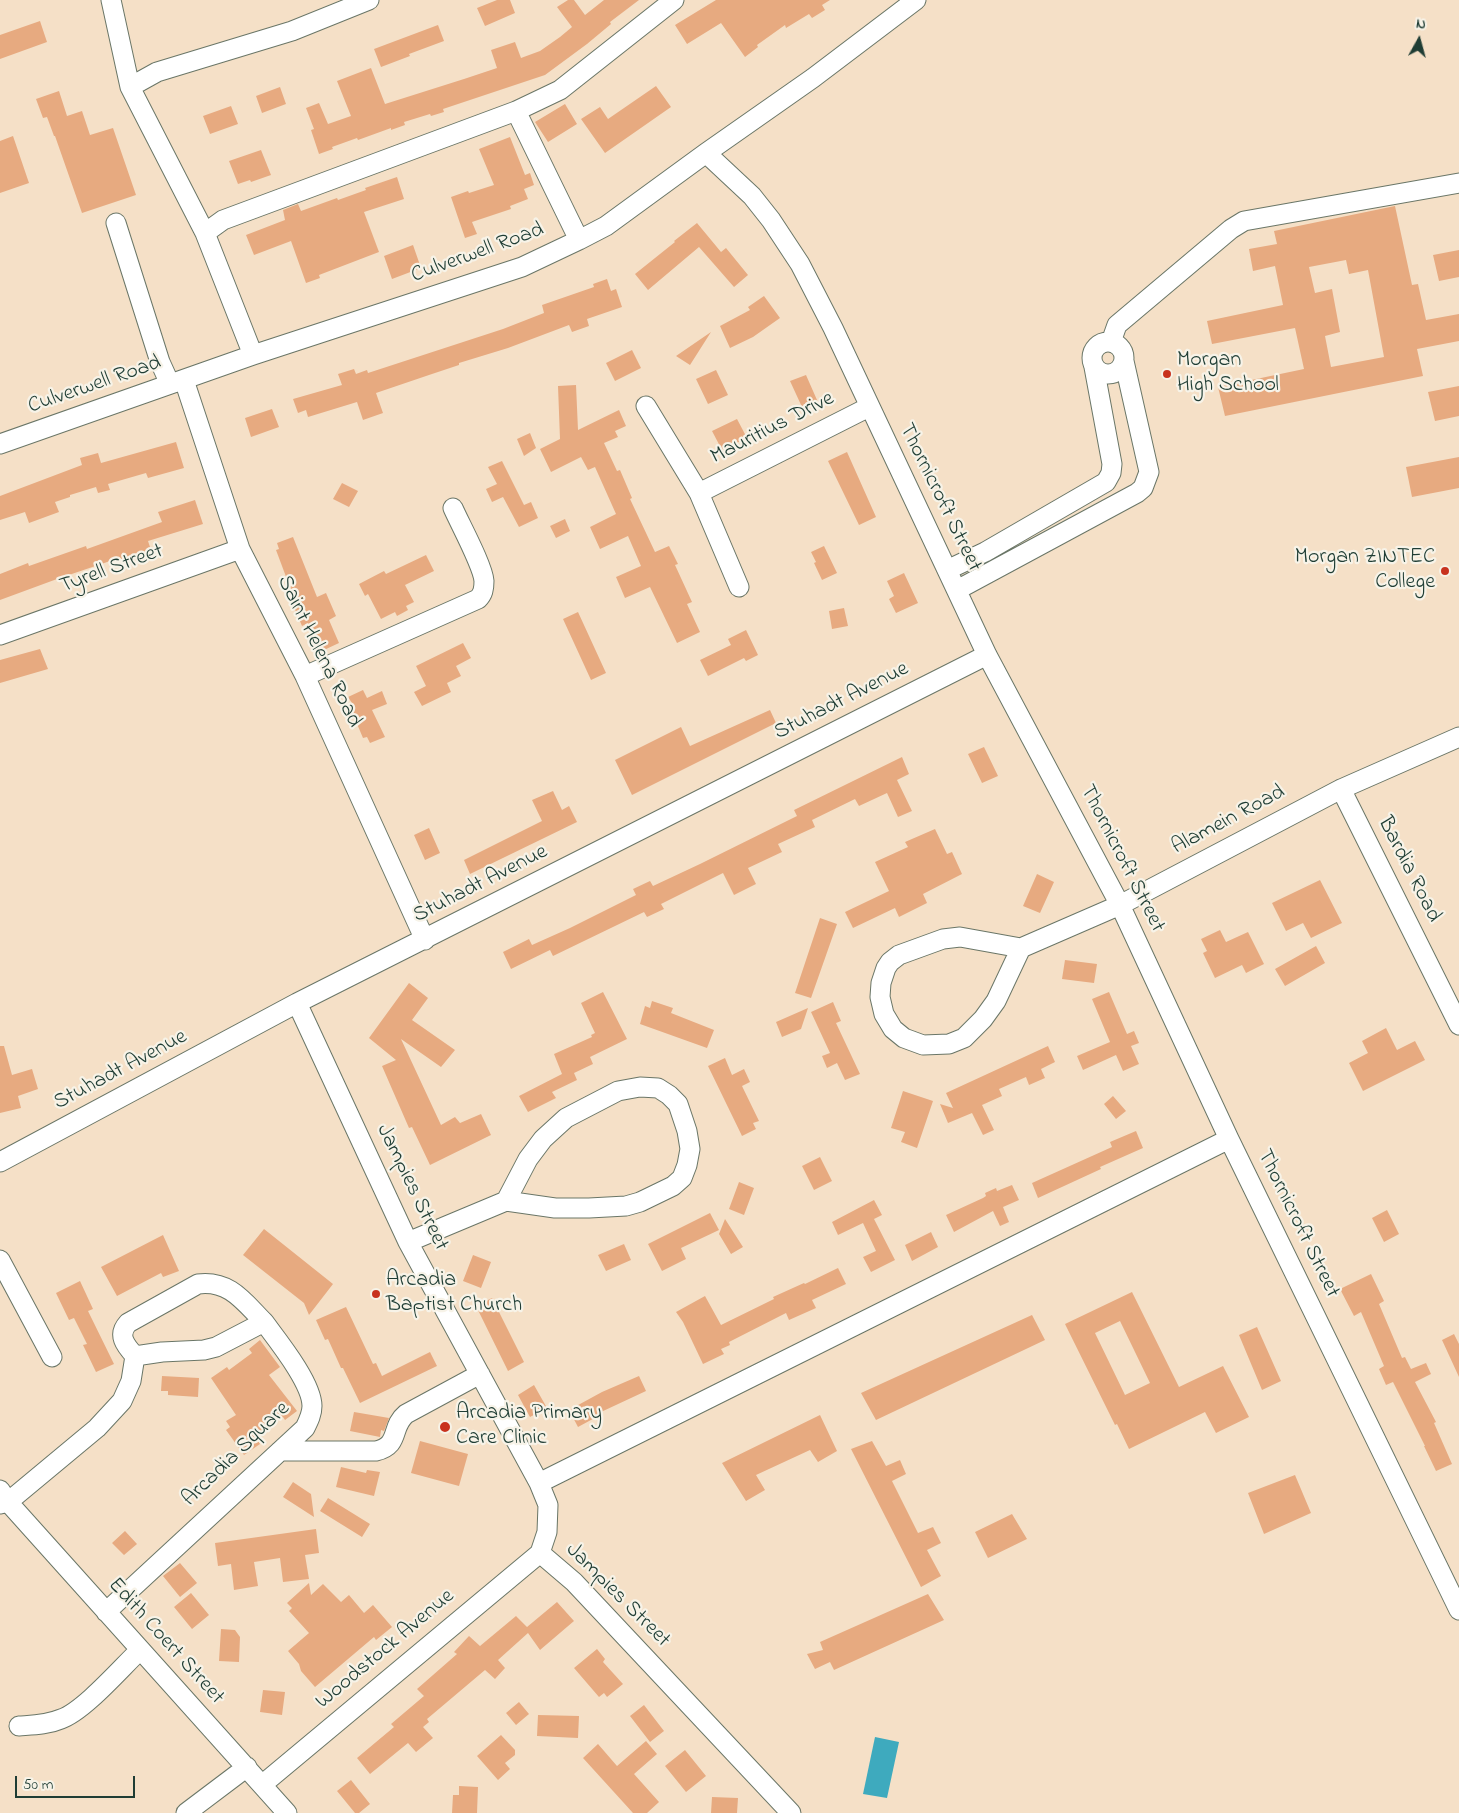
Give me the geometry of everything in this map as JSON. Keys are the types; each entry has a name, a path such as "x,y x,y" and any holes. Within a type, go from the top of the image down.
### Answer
{"street":[{"path":"111,0 130,87 205,233 253,355"},
{"path":"130,87 157,72 292,31 369,0"},
{"path":"205,233 223,220 516,111 560,90 674,0"},
{"name":"Culverwell Road","path":"0,444 253,355 522,267 579,240 606,226 813,78 916,0"},
{"path":"516,111 579,240"},
{"name":"Thornicroft Street","path":"706,153 752,196 771,220 800,264 833,328 987,655 1120,905 1229,1139 1459,1610"},
{"path":"1111,342 1117,325 1231,229 1244,221 1459,183"},
{"name":"Saint Helena Road","path":"116,223 160,362 177,382 240,549 305,676 425,940"},
{"path":"947,570 985,552 1106,482 1111,473 1112,464 1091,354 1098,344 1111,342 1117,344 1122,349 1149,472 1143,488 957,590"},
{"path":"1094,367 1098,372 1111,374 1117,372 1124,361"},
{"name":"Mauritius Drive","path":"646,406 699,493 739,587"},
{"name":"Mauritius Drive","path":"699,493 869,407"},
{"path":"305,676 478,599 484,587 483,573 453,508"},
{"name":"Tyrell Street","path":"0,635 240,549"},
{"name":"Stuhadt Avenue","path":"0,1162 297,1003 987,655"},
{"name":"Alamein Road","path":"1021,948 1120,905 1342,789 1459,737"},
{"name":"Bardia Road","path":"1342,789 1457,1018"},
{"path":"960,937 1021,948 996,1001 983,1020 964,1038 949,1044 923,1045 904,1038 893,1029 884,1014 880,997 881,983 886,968 899,955 943,939 960,937"},
{"name":"Jampies Street","path":"297,1003 408,1242 480,1374 548,1505 547,1532 540,1553 574,1582 791,1813"},
{"path":"408,1242 506,1201 555,1208 626,1206 640,1202 673,1186 682,1178 690,1149 687,1131 678,1104 658,1088 640,1087 618,1091 566,1118 543,1139 528,1159 506,1201"},
{"path":"538,1483 1229,1139"},
{"path":"0,1260 52,1357"},
{"name":"Arcadia Square","path":"106,1612 305,1428 311,1416 312,1404 308,1390 287,1353 264,1322 234,1292 222,1285 211,1282 198,1284 128,1323 123,1328 122,1337 134,1356"},
{"path":"3,1499 97,1428 122,1401 131,1381 134,1356 162,1352 204,1350 216,1347 264,1322"},
{"path":"280,1451 376,1451 385,1448 393,1442 400,1418 480,1374"},
{"name":"Edith Coert Street","path":"3,1499 263,1784 287,1813"},
{"name":"Woodstock Avenue","path":"263,1784 540,1553"},
{"path":"19,1726 46,1724 63,1719 79,1709 140,1650"},
{"path":"186,1813 246,1767"}],"water":[{"path":"875,1737 899,1742 887,1798 863,1794"}],"building":[{"path":"497,0 510,0 515,13 485,26 477,8"},
{"path":"568,0 574,0 585,15 604,0 639,0 610,22 611,24 587,44 545,75 443,109 444,112 404,122 405,125 391,130 391,128 358,140 357,138 319,154 311,130 314,129 306,108 319,103 328,124 351,116 337,81 371,68 385,104 497,68 491,50 515,42 521,58 540,51 572,27 557,7"},
{"path":"716,0 830,0 822,5 825,10 812,18 809,14 786,28 785,25 757,45 758,47 745,57 721,23 687,44 675,25"},
{"path":"40,21 47,42 0,59 0,35"},
{"path":"438,25 444,41 381,67 374,49"},
{"path":"656,86 671,107 605,153 581,119 600,107 608,119"},
{"path":"280,87 286,104 262,113 256,96"},
{"path":"59,91 67,116 82,111 90,135 113,128 136,195 82,213 55,136 47,117 43,118 36,99"},
{"path":"565,104 577,124 548,142 535,122"},
{"path":"231,106 238,124 210,134 203,116"},
{"path":"13,136 29,183 0,193 0,141"},
{"path":"510,137 525,175 530,173 534,185 524,189 528,199 510,206 511,209 472,222 477,234 465,238 451,197 494,185 479,149"},
{"path":"261,150 271,175 238,184 229,161"},
{"path":"397,177 404,199 364,212 379,252 319,275 320,278 306,283 291,241 254,255 246,235 285,220 283,210 298,204 301,211 337,198 338,200"},
{"path":"1395,206 1412,285 1418,284 1426,320 1459,314 1459,341 1417,349 1423,376 1225,416 1218,387 1304,369 1295,328 1212,344 1207,321 1283,305 1275,266 1253,271 1249,249 1277,244 1274,231","holes":["1346,260 1349,274 1368,270 1384,357 1331,367 1325,336 1340,332 1332,289 1315,293 1309,267"]},
{"path":"697,223 721,252 726,248 748,275 734,287 699,247 648,290 635,274"},
{"path":"413,245 421,268 392,279 384,256"},
{"path":"1459,250 1459,277 1439,281 1433,255"},
{"path":"607,279 611,291 616,289 622,307 587,319 589,326 572,332 569,325 376,393 383,413 363,420 357,402 308,417 306,410 298,413 293,399 342,385 338,374 354,369 356,374 367,370 368,373 503,329 544,313 542,305 594,287 593,284"},
{"path":"764,296 780,318 753,337 730,348 720,326 750,310 748,307"},
{"path":"711,332 690,365 676,356"},
{"path":"632,350 641,368 615,381 606,363"},
{"path":"716,370 728,395 708,404 696,379"},
{"path":"806,375 817,400 802,407 790,381"},
{"path":"576,385 578,430 619,410 626,426 615,431 618,437 604,443 617,471 620,470 632,498 630,499 655,552 669,546 678,564 675,565 692,602 687,604 700,632 677,643 650,587 625,598 616,577 641,566 628,536 600,549 590,527 616,514 595,467 588,470 581,457 551,472 540,449 560,439 558,386"},
{"path":"1459,386 1459,416 1435,421 1428,392"},
{"path":"272,409 279,427 251,437 245,418"},
{"path":"737,419 747,438 722,450 712,431"},
{"path":"530,433 536,448 524,456 517,439"},
{"path":"176,442 184,468 148,478 146,473 108,484 110,490 98,493 96,487 70,495 70,497 55,502 59,512 29,523 25,512 0,520 0,496 82,465 80,458 98,453 101,463"},
{"path":"847,452 876,517 859,525 828,461"},
{"path":"1459,457 1459,488 1412,497 1406,467"},
{"path":"502,461 524,505 531,502 538,518 519,527 503,497 492,502 486,489 497,484 488,467"},
{"path":"342,483 358,491 349,507 333,499"},
{"path":"195,500 203,524 148,541 151,550 117,562 116,559 0,600 0,574 28,563 29,566 86,546 87,549 162,522 158,512"},
{"path":"565,519 570,531 556,538 550,526"},
{"path":"293,537 317,597 326,593 336,616 329,620 339,643 324,650 320,643 317,644 308,623 302,626 294,607 297,606 276,550 279,549 277,543"},
{"path":"824,546 837,573 822,580 811,552"},
{"path":"426,555 434,571 405,585 414,602 406,606 408,610 397,616 395,612 381,619 368,594 365,596 359,584 384,571 386,574"},
{"path":"904,573 918,603 896,613 889,599 894,596 887,581"},
{"path":"844,608 848,626 832,629 829,611"},
{"path":"578,612 606,673 591,680 563,619"},
{"path":"746,630 758,655 746,661 744,658 708,676 700,660 731,645 728,639"},
{"path":"463,643 471,658 456,666 461,676 447,683 451,692 422,706 414,692 426,686 416,666"},
{"path":"40,649 48,669 0,683 0,660"},
{"path":"363,690 367,698 382,691 387,704 372,710 385,737 370,743 367,737 363,738 349,705 352,703 348,697"},
{"path":"770,710 776,723 632,795 615,760 681,727 690,746"},
{"path":"984,747 998,776 982,783 968,754"},
{"path":"902,757 909,774 897,780 912,811 898,817 887,793 859,806 855,799 812,820 815,827 778,844 782,852 748,868 756,884 734,895 723,873 661,904 664,909 647,917 644,912 553,956 550,950 511,969 503,952 529,939 532,945 570,928 636,895 633,889 650,881 653,886 700,864 797,816 794,810"},
{"path":"553,791 562,810 569,806 577,822 470,874 464,860 542,821 532,800"},
{"path":"429,828 440,853 425,860 414,835"},
{"path":"935,829 947,854 952,852 962,874 923,894 927,903 899,917 895,908 853,928 845,912 889,891 875,862 908,847 905,842"},
{"path":"1037,874 1054,882 1040,913 1023,906"},
{"path":"1320,880 1342,923 1311,938 1303,923 1286,931 1272,903"},
{"path":"820,918 837,924 811,998 795,993"},
{"path":"1220,930 1226,942 1248,932 1264,964 1246,973 1242,965 1215,978 1203,953 1207,951 1201,939"},
{"path":"1316,946 1325,963 1285,986 1275,969"},
{"path":"1065,960 1097,964 1094,983 1062,979"},
{"path":"409,983 428,998 412,1020 455,1050 441,1067 401,1039 441,1125 455,1117 460,1123 481,1114 491,1135 430,1165 412,1127 409,1128 382,1066 396,1060 369,1038"},
{"path":"603,992 627,1039 590,1057 593,1064 574,1073 577,1080 552,1092 556,1098 528,1112 519,1096 562,1074 554,1054 592,1037 591,1035 595,1033 581,1003"},
{"path":"1109,992 1127,1034 1134,1031 1139,1043 1131,1046 1139,1064 1123,1071 1116,1055 1083,1070 1077,1056 1110,1042 1092,999"},
{"path":"652,1001 673,1008 671,1013 714,1030 707,1048 640,1024 645,1006 650,1008"},
{"path":"833,1002 841,1021 836,1023 860,1074 845,1080 837,1063 827,1068 822,1056 830,1053 811,1012"},
{"path":"808,1008 801,1029 782,1037 776,1022"},
{"path":"1386,1028 1397,1050 1415,1041 1425,1060 1363,1091 1349,1063 1368,1053 1362,1041"},
{"path":"0,1046 4,1046 12,1075 32,1069 38,1089 18,1096 21,1108 0,1113"},
{"path":"1048,1046 1055,1062 1041,1069 1045,1078 1029,1085 1026,1077 999,1089 1002,1096 982,1105 994,1130 983,1135 972,1113 948,1123 940,1104 953,1108 946,1093"},
{"path":"725,1058 732,1075 744,1069 750,1082 742,1086 759,1121 753,1123 756,1129 742,1136 708,1066"},
{"path":"903,1091 933,1101 917,1148 901,1142 905,1132 891,1128"},
{"path":"1113,1096 1126,1111 1116,1119 1104,1104"},
{"path":"1136,1131 1143,1148 1038,1198 1032,1183 1112,1147 1110,1142"},
{"path":"820,1157 832,1181 814,1190 802,1166"},
{"path":"739,1182 754,1188 744,1215 729,1209"},
{"path":"1012,1185 1019,1200 1003,1207 1009,1222 1000,1226 993,1211 954,1232 946,1215 983,1198 986,1196 985,1193 996,1188 997,1191"},
{"path":"874,1200 882,1215 874,1219 895,1260 871,1272 863,1257 876,1251 863,1223 838,1235 832,1222"},
{"path":"1387,1210 1399,1234 1384,1242 1372,1218"},
{"path":"710,1213 719,1230 681,1248 686,1259 662,1271 648,1244"},
{"path":"725,1219 743,1247 731,1254 719,1234"},
{"path":"264,1229 333,1284 309,1315 304,1303 243,1255"},
{"path":"931,1232 938,1247 912,1261 905,1245"},
{"path":"163,1235 179,1271 163,1277 161,1273 117,1296 101,1267"},
{"path":"624,1244 631,1260 606,1271 598,1255"},
{"path":"473,1255 491,1262 481,1288 463,1281"},
{"path":"838,1268 846,1284 812,1300 816,1308 789,1320 786,1313 729,1342 730,1345 721,1349 724,1354 703,1364 683,1322 676,1312 705,1296 721,1325 774,1299 773,1297"},
{"path":"1371,1274 1384,1301 1379,1304 1402,1358 1405,1357 1411,1369 1426,1363 1431,1374 1415,1382 1436,1422 1434,1423 1452,1464 1436,1471 1393,1382 1386,1385 1379,1369 1384,1366 1361,1312 1354,1316 1340,1289"},
{"path":"80,1281 93,1309 88,1311 114,1364 96,1372 83,1345 87,1344 74,1318 69,1320 56,1293"},
{"path":"1132,1292 1179,1387 1223,1366 1249,1417 1216,1433 1205,1412 1129,1449 1117,1424 1115,1425 1065,1324","holes":["1120,1321 1150,1383 1125,1395 1095,1333"]},
{"path":"492,1298 524,1362 508,1371 476,1306"},
{"path":"346,1307 373,1364 376,1363 382,1376 430,1352 437,1366 360,1403 328,1339 325,1340 316,1320"},
{"path":"1032,1315 1045,1340 876,1420 861,1393"},
{"path":"1257,1327 1281,1381 1262,1390 1239,1335"},
{"path":"1454,1334 1459,1344 1459,1377 1442,1340"},
{"path":"260,1340 280,1367 269,1375 297,1411 285,1420 283,1417 256,1437 260,1444 244,1455 226,1430 230,1427 226,1421 236,1415 211,1378 227,1367 229,1370 252,1353 249,1349"},
{"path":"162,1376 199,1378 198,1397 168,1395 168,1391 161,1391"},
{"path":"639,1376 646,1391 601,1412 602,1414 578,1427 569,1410 602,1392"},
{"path":"534,1385 547,1408 530,1417 518,1395"},
{"path":"354,1412 389,1418 384,1431 381,1430 380,1437 350,1431"},
{"path":"820,1415 837,1451 818,1462 810,1450 756,1475 765,1490 746,1501 722,1463"},
{"path":"420,1441 468,1454 459,1486 411,1473"},
{"path":"872,1441 886,1466 900,1460 906,1474 892,1481 918,1533 933,1527 941,1543 927,1550 941,1576 921,1587 851,1449"},
{"path":"341,1467 366,1473 367,1470 380,1472 374,1496 336,1487"},
{"path":"1295,1475 1311,1513 1264,1534 1248,1493"},
{"path":"293,1482 311,1494 314,1517 283,1497"},
{"path":"328,1498 370,1524 362,1537 320,1511"},
{"path":"1012,1514 1027,1539 988,1558 975,1532"},
{"path":"316,1529 319,1553 305,1555 309,1579 283,1582 280,1558 254,1562 258,1586 234,1590 231,1564 218,1566 215,1543"},
{"path":"125,1531 137,1544 124,1555 112,1543"},
{"path":"180,1563 197,1583 180,1597 163,1576"},
{"path":"309,1583 311,1595 323,1584 341,1602 349,1595 364,1613 373,1605 392,1627 376,1640 374,1637 315,1687 301,1671 299,1664 288,1651 309,1633 289,1611 292,1608 287,1603"},
{"path":"191,1593 209,1615 192,1629 174,1607"},
{"path":"928,1594 944,1620 834,1670 830,1662 815,1669 807,1654 823,1650 820,1642"},
{"path":"557,1602 574,1621 540,1650 528,1633 498,1660 505,1668 495,1679 485,1670 427,1719 429,1722 423,1727 433,1738 416,1752 408,1743 370,1774 357,1758 394,1727 391,1724 424,1696 417,1689 457,1654 454,1652 469,1636 480,1646 516,1616 527,1627"},
{"path":"221,1629 235,1630 240,1637 239,1662 219,1661"},
{"path":"597,1649 605,1659 603,1662 623,1684 607,1697 604,1693 599,1697 574,1668"},
{"path":"263,1690 285,1692 282,1715 260,1712"},
{"path":"519,1702 529,1714 516,1725 506,1713"},
{"path":"644,1705 664,1731 650,1742 630,1716"},
{"path":"538,1715 579,1716 578,1738 537,1736"},
{"path":"501,1735 515,1750 515,1755 505,1763 510,1769 498,1780 477,1756"},
{"path":"646,1741 657,1754 634,1774 659,1802 647,1813 633,1813 583,1758 598,1744 617,1766"},
{"path":"685,1750 706,1776 686,1792 665,1766"},
{"path":"351,1780 370,1804 359,1813 355,1813 337,1791"},
{"path":"459,1786 478,1787 477,1813 452,1813 453,1795 459,1795"},
{"path":"712,1797 738,1798 737,1813 711,1813"}],"place":[{"name":"Morgan High School","path":"1167,374"},
{"name":"Morgan ZINTEC College","path":"1445,571"},
{"name":"Arcadia Baptist Church","path":"376,1294"},
{"name":"Arcadia Primary Care Clinic","path":"445,1427"}]}
